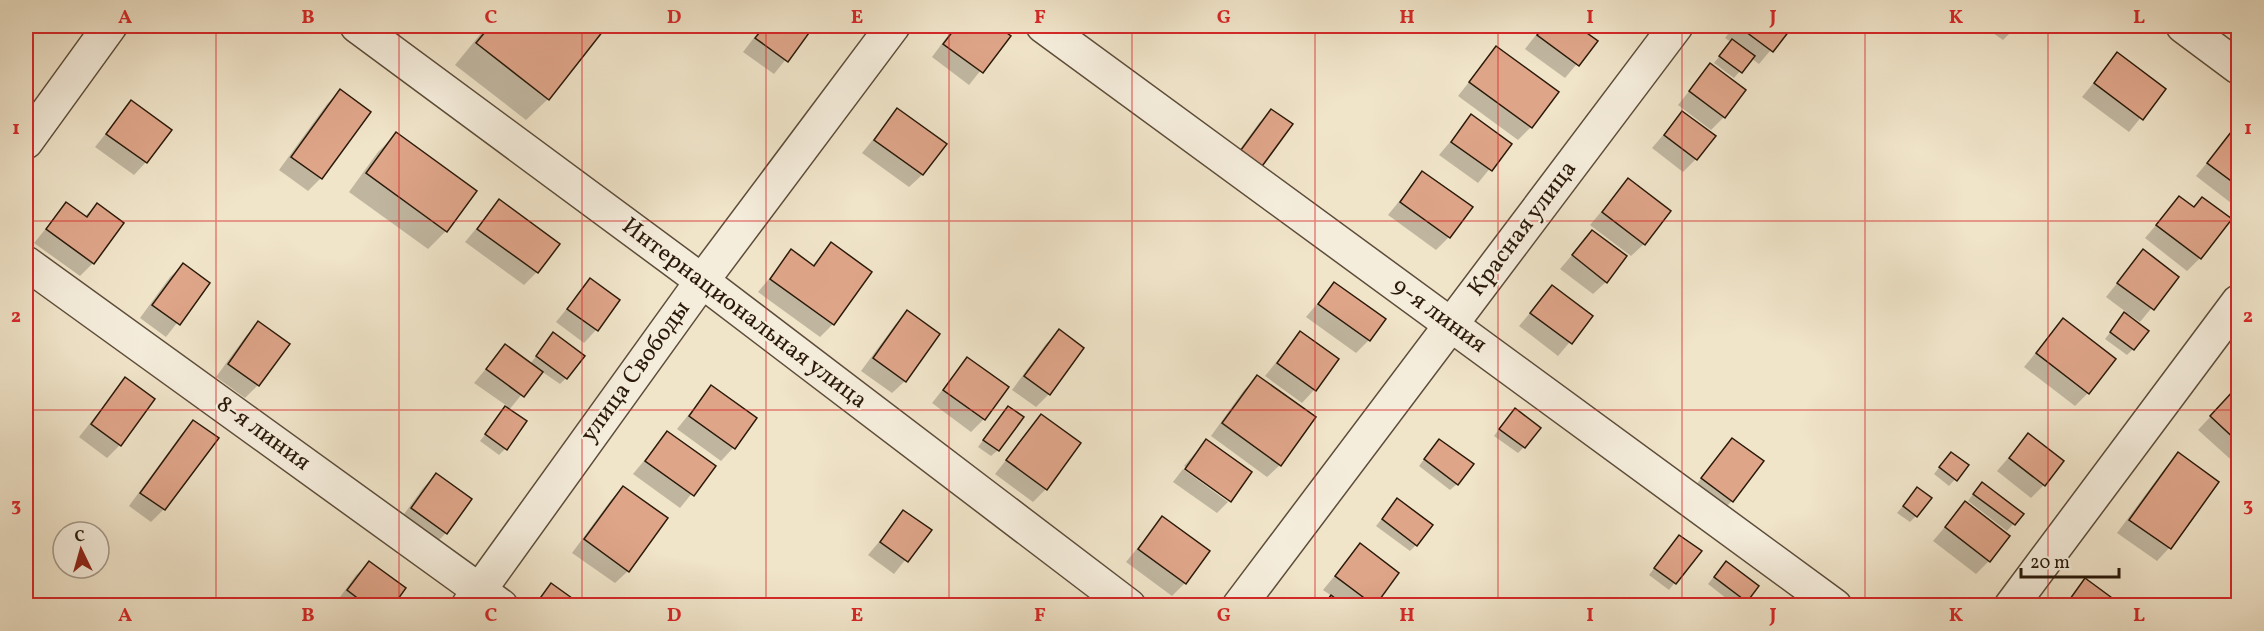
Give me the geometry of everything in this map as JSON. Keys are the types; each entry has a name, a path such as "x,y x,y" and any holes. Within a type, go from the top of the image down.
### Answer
{"street":[{"path":"26,142 110,26"},
{"name":"Интернациональная улица","path":"357,26 702,281 1129,606"},
{"name":"улица Свободы","path":"482,600 702,281 893,26"},
{"name":"9-я линия","path":"1043,26 1835,606"},
{"name":"Красная улица","path":"1239,606 1676,26"},
{"path":"2183,26 2238,67"},
{"name":"8-я линия","path":"26,263 482,600"},
{"path":"2011,606 2238,302"}],"building":[{"path":"490,26 607,26 549,100 476,43"},
{"path":"765,26 800,26 809,33 788,62 755,38"},
{"path":"957,26 997,26 1011,36 983,73 943,44"},
{"path":"1544,26 1577,26 1598,41 1579,66 1537,35"},
{"path":"1738,26 1793,26 1773,52"},
{"path":"1732,39 1755,56 1742,73 1719,56"},
{"path":"1496,46 1559,92 1532,128 1469,82"},
{"path":"2117,52 2166,89 2143,120 2094,83"},
{"path":"1710,63 1746,90 1725,118 1689,91"},
{"path":"340,89 371,112 322,179 291,157"},
{"path":"131,100 172,130 147,163 106,134"},
{"path":"897,108 947,144 923,175 874,140"},
{"path":"1271,109 1293,124 1260,169 1238,154"},
{"path":"1682,111 1716,136 1697,160 1664,135"},
{"path":"1471,114 1512,144 1492,171 1451,142"},
{"path":"2235,127 2238,130 2238,186 2207,163"},
{"path":"396,132 477,191 447,232 366,173"},
{"path":"1422,171 1473,207 1450,238 1400,202"},
{"path":"1628,178 1671,211 1645,245 1602,212"},
{"path":"2179,196 2194,207 2202,197 2232,219 2201,259 2156,225"},
{"path":"499,199 560,244 538,273 477,229"},
{"path":"66,202 87,217 97,203 124,223 94,264 46,229"},
{"path":"1592,230 1627,256 1607,283 1572,255"},
{"path":"831,242 872,272 834,325 770,279 791,249 814,266"},
{"path":"2143,249 2179,277 2154,310 2117,283"},
{"path":"183,263 210,283 180,325 152,305"},
{"path":"590,278 620,300 598,331 567,309"},
{"path":"1334,282 1386,319 1370,341 1318,304"},
{"path":"1552,285 1593,316 1572,344 1530,313"},
{"path":"907,310 940,334 906,382 873,358"},
{"path":"2124,312 2149,331 2134,350 2110,332"},
{"path":"2063,318 2116,359 2089,394 2036,353"},
{"path":"258,321 290,344 259,386 228,364"},
{"path":"1059,329 1084,348 1050,395 1024,376"},
{"path":"1300,331 1339,359 1316,391 1277,363"},
{"path":"553,332 585,356 567,379 536,356"},
{"path":"505,344 543,372 524,397 486,369"},
{"path":"967,357 1009,387 985,420 943,390"},
{"path":"1257,375 1316,417 1281,466 1222,423"},
{"path":"125,377 155,399 121,446 91,424"},
{"path":"711,385 757,418 735,449 689,416"},
{"path":"2235,389 2238,392 2238,442 2210,416"},
{"path":"505,406 527,421 507,450 485,434"},
{"path":"1008,406 1024,417 999,451 983,440"},
{"path":"1515,408 1541,428 1525,448 1499,429"},
{"path":"1041,414 1081,443 1047,490 1006,460"},
{"path":"193,420 219,438 165,510 140,493"},
{"path":"667,431 716,466 694,496 645,461"},
{"path":"2028,433 2064,461 2045,486 2009,458"},
{"path":"1732,438 1764,461 1733,502 1701,478"},
{"path":"1206,439 1252,472 1231,502 1185,469"},
{"path":"1439,439 1474,464 1458,485 1424,459"},
{"path":"1951,452 1969,465 1957,481 1939,467"},
{"path":"2178,452 2219,482 2171,549 2129,520"},
{"path":"436,473 472,499 447,534 411,508"},
{"path":"1982,482 2024,514 2015,525 1973,494"},
{"path":"623,486 668,518 629,572 584,539"},
{"path":"1917,487 1932,498 1917,517 1903,506"},
{"path":"1397,498 1433,525 1417,546 1382,519"},
{"path":"1965,501 2010,536 1990,562 1945,527"},
{"path":"903,510 932,530 908,562 880,542"},
{"path":"1162,516 1210,551 1186,584 1138,549"},
{"path":"1679,535 1702,551 1676,584 1654,568"},
{"path":"1360,543 1399,573 1375,606 1335,576"},
{"path":"369,561 406,588 393,606 368,606 347,590"},
{"path":"1726,561 1759,586 1747,602 1714,577"},
{"path":"2085,578 2123,606 2065,606"},
{"path":"551,583 583,606 545,606 538,601"},
{"path":"1331,595 1345,606 1323,606"}]}
